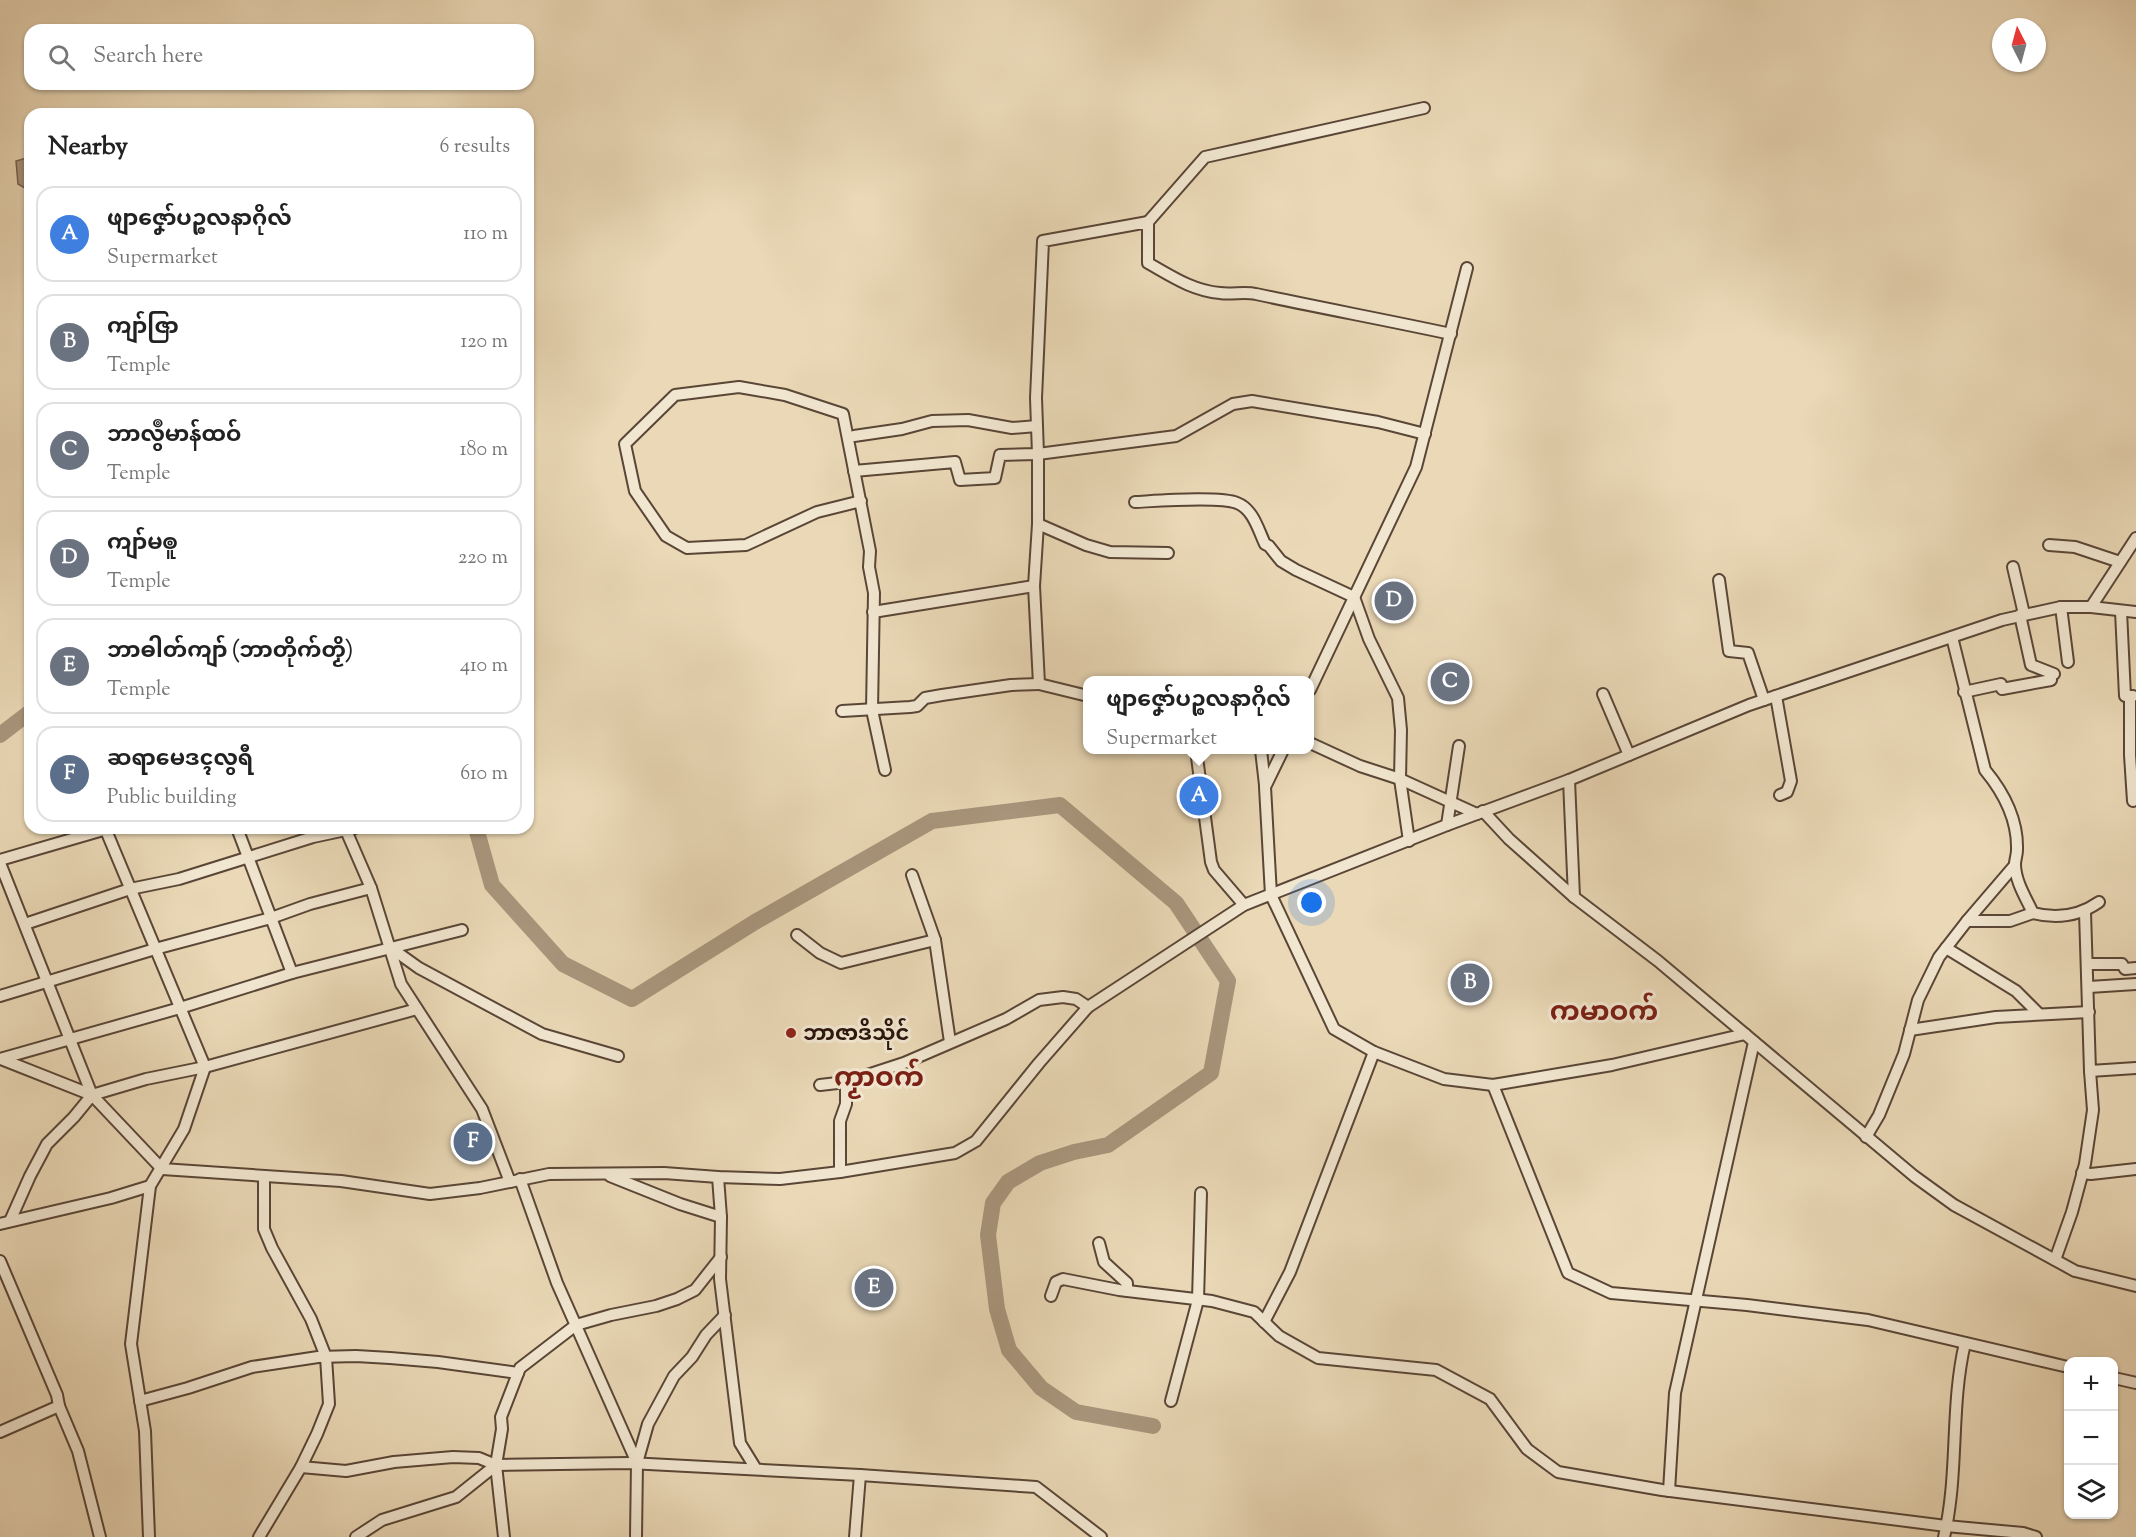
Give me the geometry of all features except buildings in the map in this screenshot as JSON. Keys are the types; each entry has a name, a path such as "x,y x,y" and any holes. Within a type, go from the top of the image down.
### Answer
{"street":[{"path":"1039,684 1034,586 1038,524 1036,398 1043,241 1148,222 1205,157 1424,108"},
{"path":"1148,222 1148,263 1194,288 1220,294 1253,293 1451,334"},
{"path":"1314,682 1416,467 1467,268"},
{"path":"861,501 817,512 746,544 687,548 666,536 635,491 625,444 675,395 739,387 785,395 843,414 861,501 870,551 869,567 874,593 872,710 885,771"},
{"path":"855,471 955,462 960,480 995,478 1000,455 1038,454 1176,436 1233,404 1252,401 1378,422 1425,434"},
{"path":"854,436 902,429 932,421 968,420 1012,428 1037,426"},
{"path":"1135,502 1216,500 1237,503 1253,516 1265,544 1281,561 1354,597 1369,639 1398,698 1401,730 1400,779 1409,841"},
{"path":"1038,524 1086,545 1110,552 1168,554"},
{"path":"2091,607 2120,562 2132,549 2136,538"},
{"path":"2049,545 2075,547 2120,562"},
{"path":"1965,692 2001,684 2002,689 2053,677 2031,665 2013,567"},
{"path":"1719,580 1729,651 1748,653 1764,700"},
{"path":"873,612 1034,586"},
{"path":"2061,607 2068,662"},
{"path":"88,834 0,862 92,1095 162,1169 341,1181 430,1194 456,1192 549,1174 664,1173 780,1179 840,1172 955,1153 976,1142 1039,1063 1088,1007 1244,906 1447,825 1569,780 1764,700 1952,637 2022,615 2061,607 2091,607 2136,612"},
{"path":"2121,611 2125,696 2133,696 2130,755 2133,801"},
{"path":"1952,637 1985,770 1998,785 2012,812 2017,849 2015,865 2019,883 2033,913"},
{"path":"842,711 910,707 917,706 925,698 981,688 1039,684 1083,695"},
{"path":"1603,694 1629,755"},
{"path":"1776,696 1791,781 1787,792 1780,795"},
{"path":"1314,745 1360,766 1400,779 1480,813 1574,897 1658,961 1866,1137 1954,1205 2075,1271 2136,1286"},
{"path":"1447,825 1459,746"},
{"path":"1197,754 1211,862 1214,870 1244,906"},
{"path":"1261,754 1271,895 1334,1029 1374,1052 1444,1079 1493,1085 1612,1065 1745,1034"},
{"path":"1265,787 1281,754"},
{"path":"1569,780 1574,897"},
{"path":"109,834 205,1067 184,1129 150,1186 131,1344 145,1431 149,1537"},
{"path":"239,834 292,973"},
{"path":"25,924 130,889 179,879 326,834"},
{"path":"351,834 371,888 401,984 482,1109 638,1463"},
{"path":"1866,1137 1879,1115 1904,1054 1918,1000 1939,957 2015,865"},
{"path":"912,874 935,940 950,1042"},
{"path":"0,996 48,980 371,888"},
{"path":"1967,921 2010,921 2033,913 2054,916 2085,912 2099,902"},
{"path":"2055,1260 2072,1212 2082,1173 2093,1110 2085,912"},
{"path":"1,1059 180,1008 292,973 462,930"},
{"path":"797,935 820,953 841,963 935,940"},
{"path":"391,948 418,968 542,1034 618,1056"},
{"path":"1946,948 2016,991 2039,1014"},
{"path":"2087,964 2122,964 2125,969 2136,968"},
{"path":"2089,987 2136,984"},
{"path":"819,1085 846,1082 904,1063 1006,1019 1040,1000 1063,997 1076,999 1088,1007"},
{"path":"5,1223 47,1144 92,1095 146,1079 205,1067 417,1009"},
{"path":"1910,1030 1996,1017 2089,1012"},
{"path":"1669,1491 1675,1393 1754,1042"},
{"path":"1264,1322 1290,1272 1374,1052"},
{"path":"1,1059 92,1095"},
{"path":"2090,1071 2136,1068"},
{"path":"840,1172 840,1121 846,1104 846,1082"},
{"path":"1493,1085 1569,1273 1611,1293 1696,1300 1868,1320 2064,1366"},
{"path":"2082,1173 2136,1170"},
{"path":"604,1174 680,1204 721,1217"},
{"path":"259,1537 301,1467 329,1404 326,1357 311,1319 264,1229 264,1176"},
{"path":"718,1177 721,1217 720,1279 740,1443 756,1469"},
{"path":"5,1223 111,1198 150,1186"},
{"path":"1171,1401 1198,1300 1201,1193"},
{"path":"1099,1243 1104,1262 1127,1283 1127,1291"},
{"path":"504,1537 496,1465 501,1417 520,1368 576,1325 610,1315 656,1306 695,1290 721,1257"},
{"path":"0,1261 53,1385 59,1406 78,1451 100,1537"},
{"path":"1051,1296 1056,1282 1063,1279 1127,1291 1198,1300 1254,1312 1279,1336 1318,1358 1436,1370 1490,1399 1527,1449 1558,1472 1945,1532 2023,1533 2036,1537"},
{"path":"636,1537 638,1463 648,1424 674,1376 725,1315"},
{"path":"1945,1532 1959,1368 1965,1343"},
{"path":"140,1401 252,1367 326,1357 356,1356 438,1362 518,1373"},
{"path":"2118,1379 2136,1383"},
{"path":"0,1432 59,1406"},
{"path":"301,1467 346,1471 394,1462 453,1457 479,1458 496,1465 638,1463 1036,1487 1101,1537"},
{"path":"356,1537 382,1520 456,1497 496,1465"},
{"path":"855,1537 860,1475"},
{"path":"1081,1537 1089,1528"}],"shaded area":[{"path":"24,159 24,188 18,184 16,161"}],"waterway":[{"path":"0,735 24,717"},
{"path":"478,834 492,885 563,964 632,999 755,922 932,821 1060,805 1176,903 1228,981 1211,1073 1108,1145 1074,1152 1040,1163 1008,1182 993,1203 988,1235 997,1309 1009,1350 1041,1388 1076,1412 1153,1426"}],"place":[{"name":"ကျာ်မၜူ","path":"1394,601"},
{"name":"ဘာလွဳမာန်ထဝ်","path":"1450,682"},
{"name":"ဖျာဇၞော်ပဉ္စလနာဂိုလ်","path":"1199,796"},
{"name":"ကျာ်ဇြာ","path":"1470,983"},
{"name":"ဘာဇာဒိသိုင်","path":"791,1033"},
{"name":"ဆရာမေဒၚလွရီ","path":"473,1142"},
{"name":"ဘာဓါတ်ကျာ် (ဘာတိုက်တၟိ)","path":"874,1288"}],"district":[{"name":"ကမာဝက်","path":"1604,1011"},
{"name":"ကၟာဝက်","path":"879,1077"}]}
